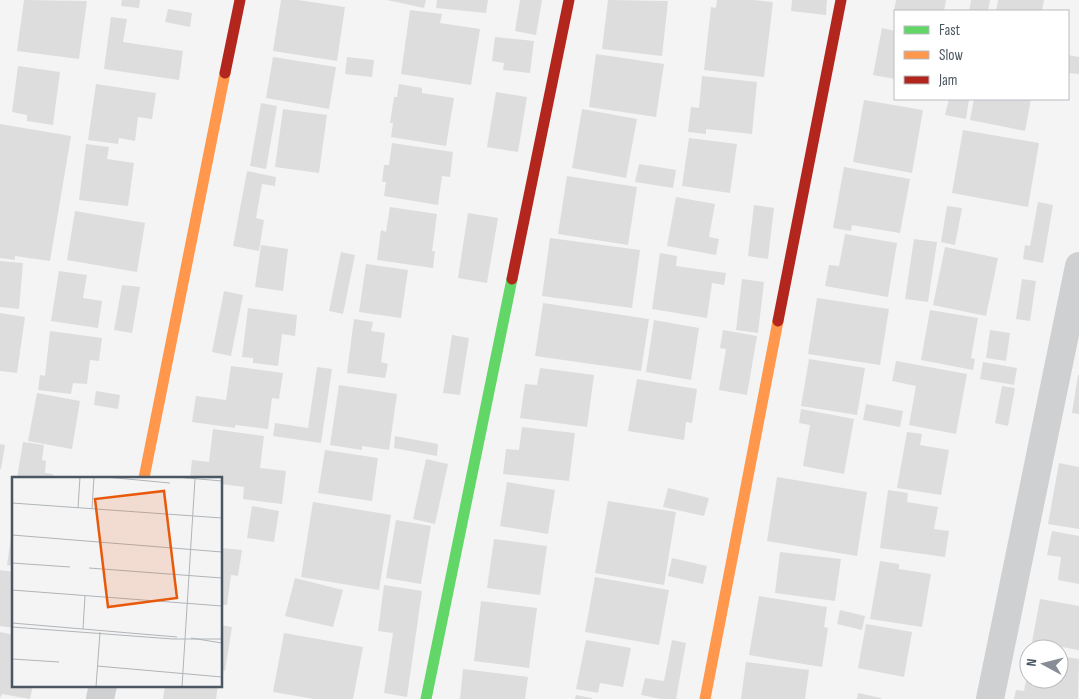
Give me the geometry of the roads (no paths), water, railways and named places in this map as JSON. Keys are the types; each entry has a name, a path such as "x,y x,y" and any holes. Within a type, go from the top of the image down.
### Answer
{"street":[{"path":"144,477 240,0"},
{"path":"426,699 569,0"},
{"path":"705,699 841,0"},
{"path":"990,699 1079,266"},
{"path":"100,699 103,686"}]}
